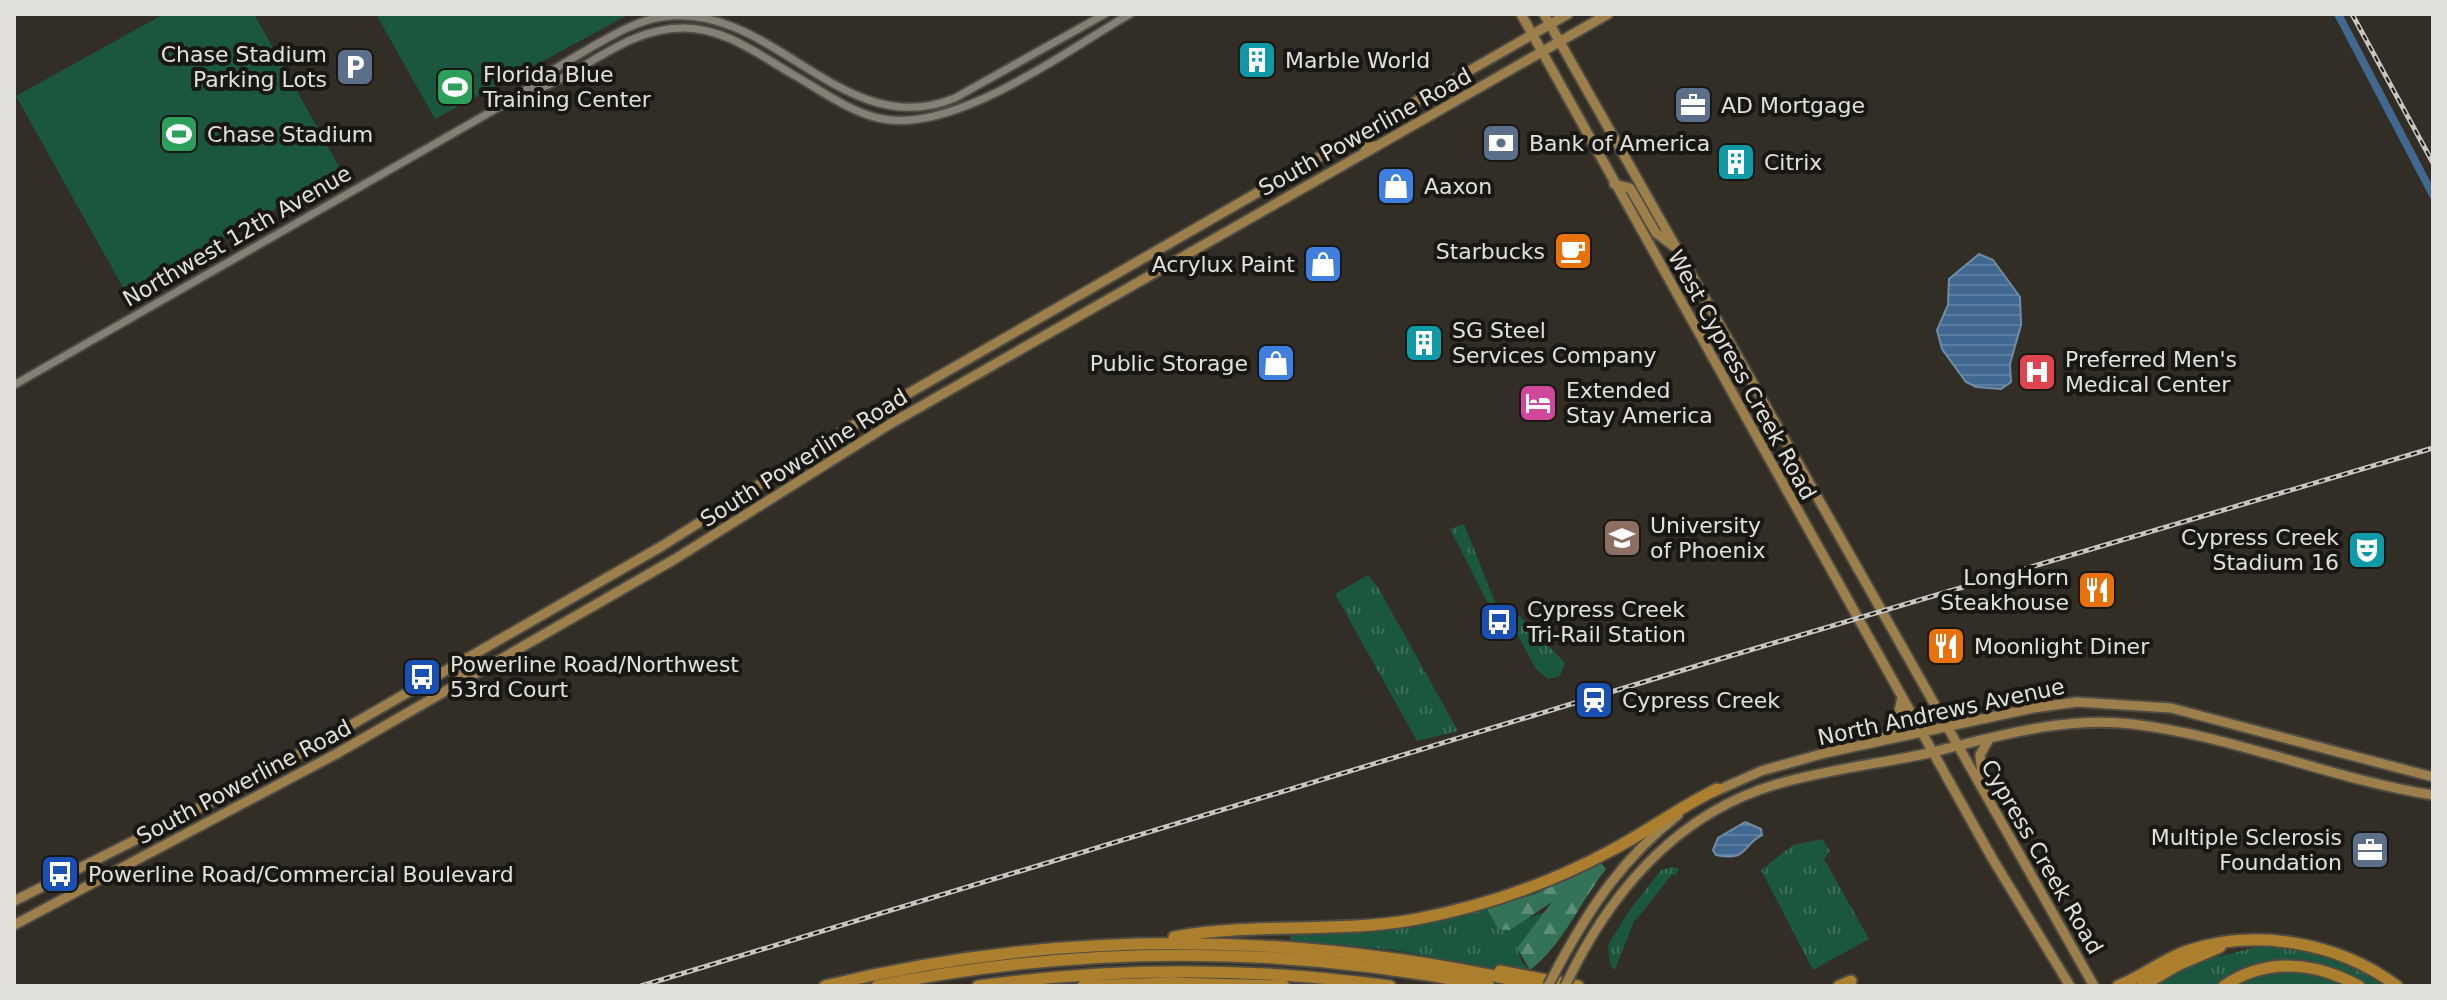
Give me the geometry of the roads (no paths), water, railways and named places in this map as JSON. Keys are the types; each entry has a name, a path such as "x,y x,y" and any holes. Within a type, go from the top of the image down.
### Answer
{"highway":[{"path":"1146,943 1192,934 1371,926 1471,907 1587,863 1680,807 1717,789"},
{"path":"2118,986 2184,953 2205,946 2269,941 2310,946 2362,964 2397,986"},
{"path":"825,986 979,957 1146,943 1286,946 1453,968 1515,972 1578,986"},
{"path":"2142,986 2178,965 2228,944"},
{"path":"877,986 1022,963 1187,954 1341,963 1489,986"},
{"path":"2224,986 2256,970 2285,965 2324,971 2359,986"},
{"path":"1453,968 1540,986"},
{"path":"978,986 1059,977 1171,972 1280,975 1390,986"},
{"path":"1083,986 1170,983 1284,986"}],"main road":[{"name":"West Cypress Creek Road","path":"1521,14 1933,752"},
{"name":"West Cypress Creek Road","path":"1544,14 1958,746"},
{"name":"South Powerline Road","path":"14,901 227,794 346,728 648,554 923,384 1568,14"},
{"name":"South Powerline Road","path":"14,925 217,819 476,674 640,579 890,424 1608,14"},
{"path":"1364,154 1378,124"},
{"path":"1614,184 1630,188 1656,233 1679,250"},
{"path":"1240,203 1264,210 1272,185"},
{"path":"1009,356 1011,334"},
{"path":"908,414 909,404 923,384"},
{"path":"890,424 903,396"},
{"path":"640,579 640,570 648,554"},
{"path":"476,674 480,660 492,644"},
{"path":"459,683 469,657"},
{"path":"1877,742 1896,726 1902,697"},
{"name":"North Andrews Avenue","path":"1548,986 1598,896 1626,862 1667,824 1717,789 1781,764 2056,704 2127,702 2171,708 2433,777"},
{"name":"North Andrews Avenue","path":"1565,986 1601,918 1641,868 1666,845 1715,812 1776,784 2078,723 2155,727 2433,795"},
{"path":"336,754 346,728"},
{"path":"1984,792 1980,755 1989,739"},
{"name":"Cypress Creek Road","path":"1958,746 2094,986"},
{"name":"Cypress Creek Road","path":"1933,752 2070,986"},
{"path":"217,819 217,810 227,794"},
{"path":"190,833 196,810"}],"street":[{"name":"Northwest 12th Avenue","path":"14,385 520,95 539,78 620,31 664,16 694,15 724,22 858,97 906,109 944,103 1105,14"},
{"name":"Northwest 12th Avenue","path":"520,95 545,88 639,36 665,29 693,28 720,34 865,114 905,121 959,111 1130,14"},
{"path":"781,67 788,57"},
{"path":"1004,72 1010,83"}],"water":[{"path":"1979,254 1993,260 2020,297 2021,325 2010,364 2011,382 2001,389 1976,387 1966,382 1942,349 1937,330 1948,305 1949,279"},
{"path":"1745,822 1761,829 1762,835 1739,854 1726,857 1716,855 1713,850 1718,838"}],"waterway":[{"path":"2338,14 2433,195"}],"railway":[{"path":"2352,14 2433,163"},
{"path":"641,986 1703,664 2433,448"}],"place":[{"name":"Marble World","path":"1257,60"},
{"name":"Chase Stadium Parking Lots","path":"355,67"},
{"name":"Florida Blue Training Center","path":"455,87"},
{"name":"AD Mortgage","path":"1693,105"},
{"name":"Chase Stadium","path":"179,134"},
{"name":"Bank of America","path":"1501,143"},
{"name":"Citrix","path":"1736,162"},
{"name":"Aaxon","path":"1396,186"},
{"name":"Starbucks","path":"1573,251"},
{"name":"Acrylux Paint","path":"1323,264"},
{"name":"SG Steel Services Company","path":"1424,343"},
{"name":"Public Storage","path":"1276,363"},
{"name":"Preferred Men's Medical Center","path":"2037,372"},
{"name":"Extended Stay America","path":"1538,403"},
{"name":"University of Phoenix","path":"1622,538"},
{"name":"Cypress Creek Stadium 16","path":"2367,550"},
{"name":"LongHorn Steakhouse","path":"2097,590"},
{"name":"Cypress Creek Tri-Rail Station","path":"1499,622"},
{"name":"Moonlight Diner","path":"1946,646"},
{"name":"Powerline Road/Northwest 53rd Court","path":"422,677"},
{"name":"Cypress Creek","path":"1594,700"},
{"name":"Multiple Sclerosis Foundation","path":"2370,850"},
{"name":"Powerline Road/Commercial Boulevard","path":"60,874"}]}
